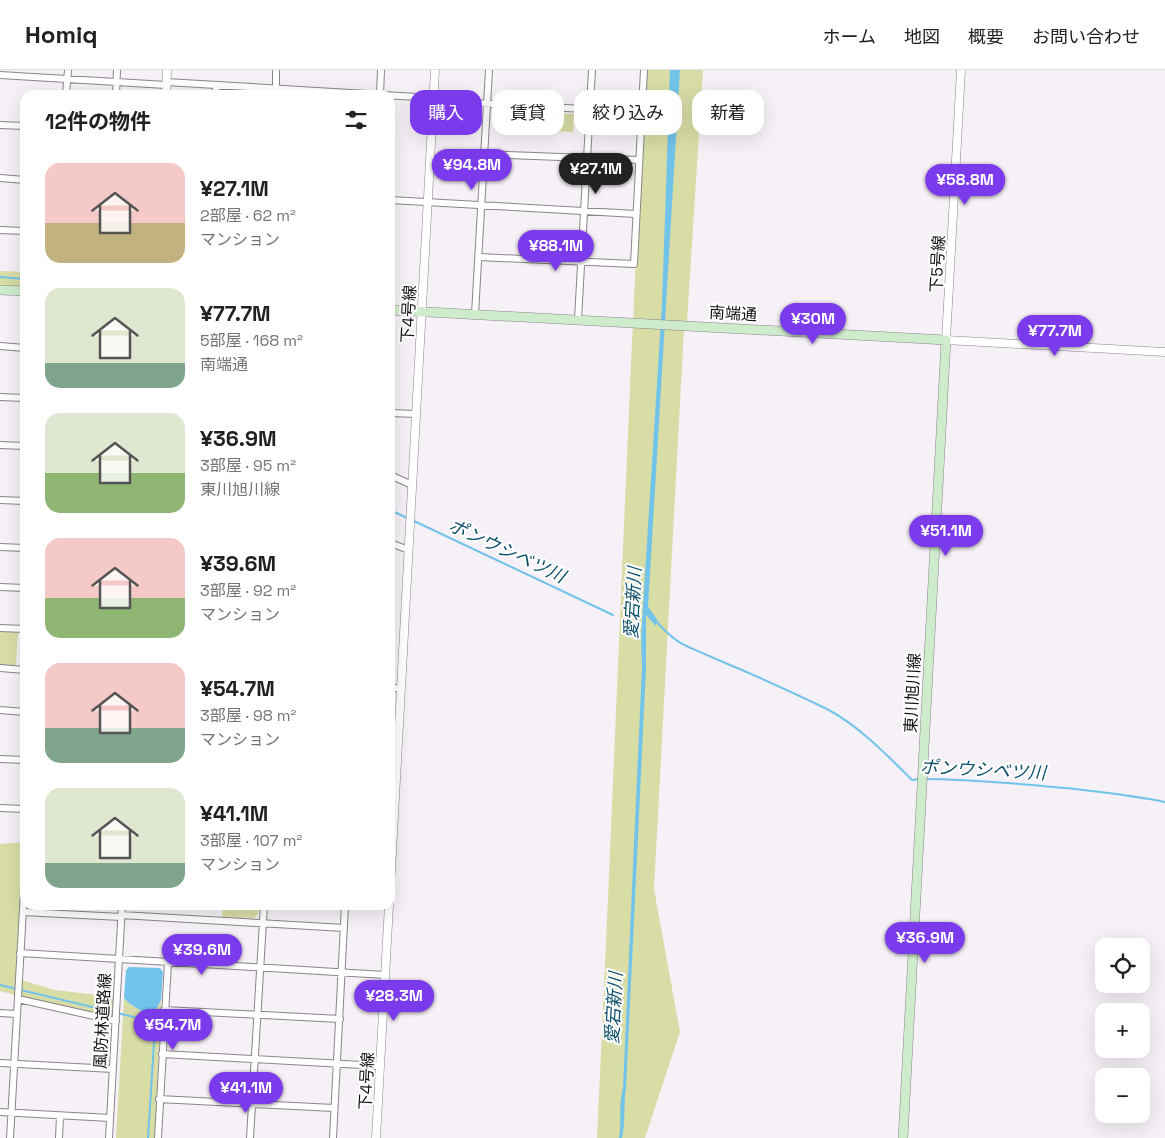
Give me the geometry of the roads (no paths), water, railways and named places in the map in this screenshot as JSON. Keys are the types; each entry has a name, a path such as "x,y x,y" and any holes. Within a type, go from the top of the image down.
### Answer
{"main road":[{"path":"0,290 20,291"},
{"name":"南端通","path":"395,310 946,340"},
{"name":"東川旭川線","path":"903,1138 946,340"}],"street":[{"path":"66,90 68,70"},
{"path":"116,90 117,70"},
{"path":"166,90 167,70"},
{"path":"276,70 276,88"},
{"path":"380,90 381,70"},
{"name":"下4号線","path":"434,90 435,70"},
{"path":"475,314 489,70"},
{"path":"591,90 592,70"},
{"path":"643,90 644,70"},
{"name":"下5号線","path":"946,340 961,70"},
{"path":"0,75 116,82 216,85 255,90"},
{"path":"216,85 216,90"},
{"path":"267,90 276,88 289,90"},
{"path":"395,96 410,98"},
{"path":"482,104 574,109"},
{"path":"0,125 20,126"},
{"name":"下4号線","path":"395,787 432,135"},
{"path":"578,319 588,135"},
{"path":"479,257 634,264 641,135"},
{"path":"485,154 639,160"},
{"path":"0,178 20,180"},
{"path":"395,200 636,214"},
{"path":"0,230 20,231"},
{"name":"南端通","path":"946,340 1165,352"},
{"path":"0,346 20,348"},
{"path":"0,396 20,398"},
{"path":"395,412 416,414"},
{"path":"0,445 20,446"},
{"path":"395,476 412,485"},
{"path":"0,500 20,501"},
{"path":"395,545 408,550"},
{"path":"0,546 20,548"},
{"path":"0,587 20,588"},
{"path":"0,628 20,629"},
{"path":"0,668 20,670"},
{"path":"395,688 401,688"},
{"path":"0,710 20,712"},
{"path":"0,759 20,760"},
{"path":"0,808 20,809"},
{"name":"風防林道路線","path":"109,1138 122,910"},
{"path":"250,1138 264,910"},
{"path":"333,1138 345,910"},
{"name":"下4号線","path":"376,1138 389,910"},
{"path":"10,1138 23,912 344,928"},
{"path":"20,953 342,974 385,975"},
{"path":"158,1138 168,963"},
{"path":"18,997 116,1018"},
{"path":"164,1010 340,1019"},
{"path":"0,1013 17,1014"},
{"path":"162,1054 380,1066"},
{"path":"0,1063 113,1069"},
{"path":"159,1100 334,1108"},
{"path":"0,1112 110,1118"},
{"path":"59,1138 60,1116"}],"water":[{"path":"670,70 680,70 679,90 669,90"},
{"path":"668,135 676,135 648,607 657,619 656,626 646,615 646,668 626,1088 623,1132 622,1138 619,1138 623,1088 642,667 641,638 662,303"},
{"path":"129,967 160,968 163,972 161,1000 156,1010 155,1019 130,1004 124,998 126,970"}],"waterway":[{"name":"ポンウシベツ川","path":"0,277 20,279"},
{"name":"ポンウシベツ川","path":"395,512 407,518"},
{"name":"ポンウシベツ川","path":"414,521 613,615"},
{"name":"ポンウシベツ川","path":"656,621 677,641 839,716 872,741 912,780 919,779"},
{"name":"ポンウシベツ川","path":"924,779 1066,788 1165,802"},
{"path":"0,985 134,1017 147,1026 152,1033 154,1042 148,1138"}],"water label":[{"name":"愛宕新川","path":"633,603"},
{"name":"愛宕新川","path":"614,1008"}]}
